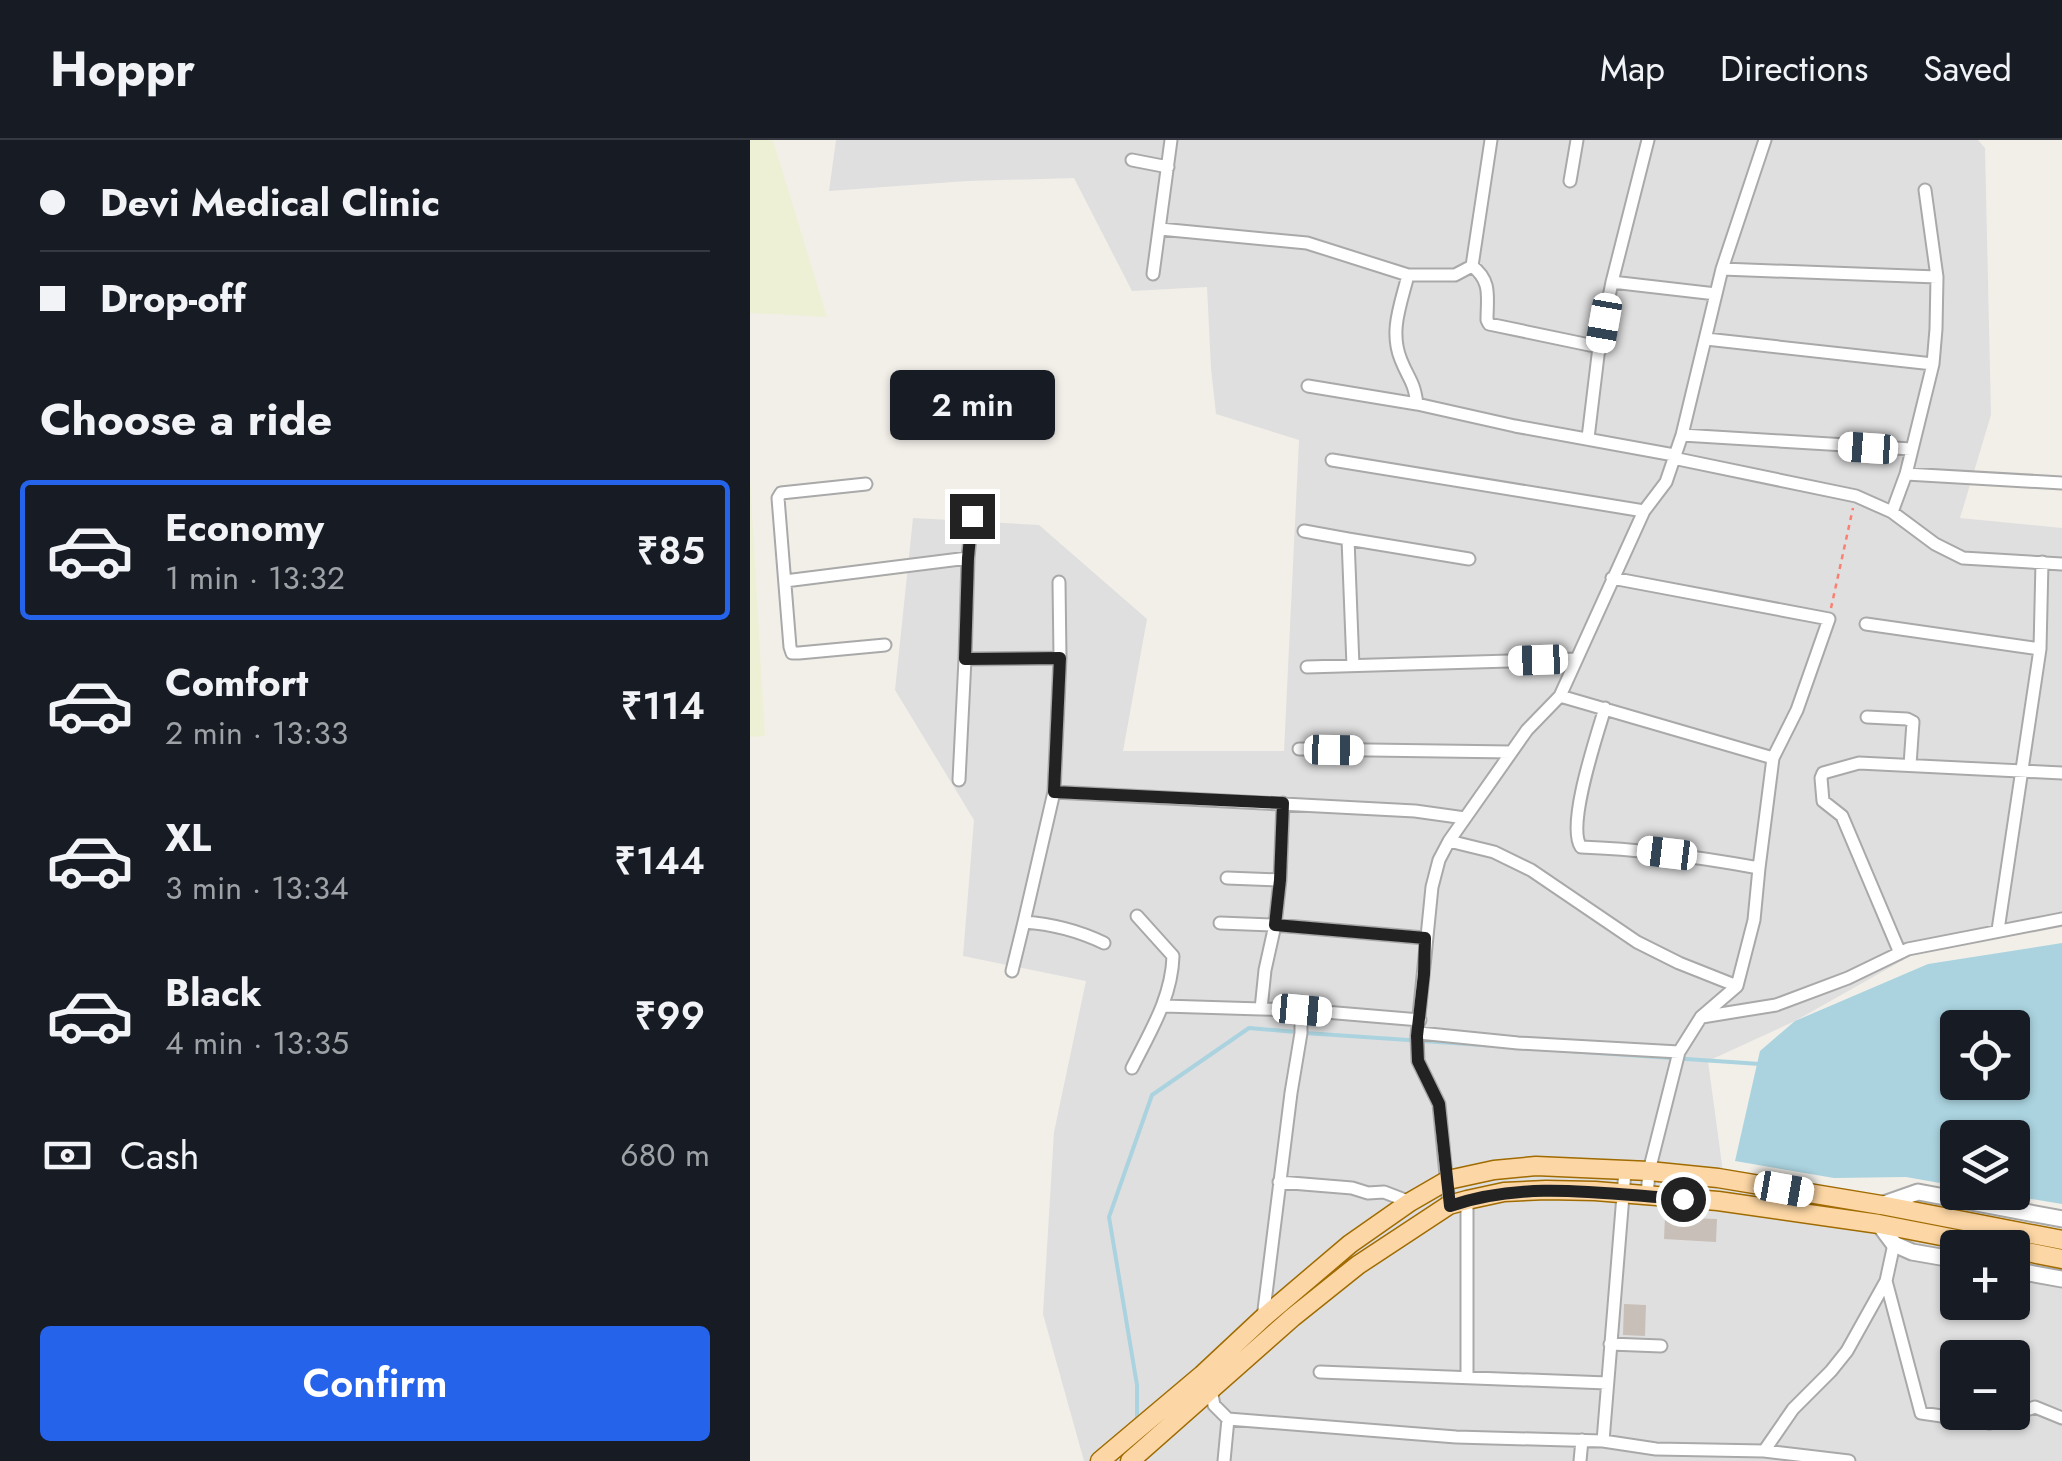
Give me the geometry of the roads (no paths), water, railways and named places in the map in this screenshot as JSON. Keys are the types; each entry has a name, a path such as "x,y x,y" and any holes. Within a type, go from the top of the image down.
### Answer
{"main road":[{"path":"1125,1453 1148,1421 1350,1244 1448,1180 1536,1166 1718,1178 1880,1215 1901,1228 1940,1236"},
{"path":"1100,1461 1156,1440 1345,1275 1458,1203 1504,1192 1546,1190 1880,1215"},
{"path":"1901,1228 2062,1240"},
{"path":"2030,1252 2062,1258"}],"street":[{"path":"1153,274 1171,140"},
{"path":"1472,266 1491,140"},
{"path":"1570,181 1577,140"},
{"path":"1588,438 1612,282 1648,140"},
{"path":"1468,1377 1458,1203 1448,1180 1439,1104 1418,1061 1417,1036 1432,887 1449,841 1527,730 1560,696 1644,511 1666,482 1682,436 1722,269 1765,140"},
{"path":"1132,160 1168,167"},
{"path":"1892,512 1906,474 1933,364 1937,278 1925,190"},
{"path":"1160,229 1307,243 1408,276 1454,276 1472,266"},
{"path":"1472,266 1487,282 1490,324 1600,347"},
{"path":"1722,269 1937,278"},
{"path":"1408,276 1394,328 1400,359 1414,382 1417,404"},
{"path":"1612,282 1716,294"},
{"path":"1706,339 1933,364"},
{"path":"1308,386 1588,438 1856,496 1892,512 1935,544 1963,558 2062,564"},
{"path":"1682,436 1911,450"},
{"path":"1332,460 1644,511"},
{"path":"1906,474 2062,483"},
{"path":"866,484 780,493 790,646 792,652 884,645"},
{"path":"959,780 972,516"},
{"path":"1304,531 1468,560"},
{"path":"1348,538 1353,666"},
{"path":"785,581 968,558"},
{"path":"1998,930 2040,650 2042,562"},
{"path":"1612,578 1829,619 1797,710 1773,758 1754,920 1737,986 1702,1017 1679,1052 1648,1172 1647,1196"},
{"path":"1012,970 1054,792 1059,582"},
{"path":"1866,624 2040,650"},
{"path":"965,659 1060,658"},
{"path":"1307,667 1575,660"},
{"path":"1560,696 1773,758"},
{"path":"1604,708 1584,776 1576,831 1581,848 1630,849 1759,868"},
{"path":"1867,717 1913,722 1910,765"},
{"path":"1299,749 1511,752"},
{"path":"1900,953 1842,816 1823,802 1823,773 1859,763 2062,774"},
{"path":"1054,792 1415,811 1466,818"},
{"path":"1262,1009 1264,970 1280,880 1283,803"},
{"path":"1449,841 1494,852 1531,870 1638,942 1737,986"},
{"path":"1227,878 1280,880"},
{"path":"1132,1068 1164,1006 1173,956 1137,916"},
{"path":"1702,1017 1776,1005 1848,978 1908,949 2062,919"},
{"path":"1024,922 1076,929 1104,943"},
{"path":"1220,923 1425,938"},
{"path":"1164,1006 1302,1010 1518,1043 1679,1052"},
{"path":"1263,1318 1302,1010"},
{"path":"1603,1441 1625,1171"},
{"path":"1279,1182 1384,1192 1410,1202"},
{"path":"1880,1215 1918,1192 2062,1219"},
{"path":"1901,1228 1912,1252 1940,1257"},
{"path":"1764,1451 1793,1409 1847,1351 1886,1281 1901,1228"},
{"path":"2030,1273 2062,1279"},
{"path":"1886,1281 1921,1413 1990,1423 2035,1408 2062,1418"},
{"path":"1610,1344 1661,1346"},
{"path":"1320,1372 1607,1383"},
{"path":"1211,1390 1214,1405 1228,1418 1456,1437 1764,1451 1848,1461"},
{"path":"1224,1461 1228,1418"},
{"path":"1580,1461 1582,1440"},
{"path":"1656,1449 1668,1461"}],"water":[{"path":"2062,943 2062,1204 2030,1199 2030,1120 1940,1120 1940,1183 1906,1177 1834,1178 1735,1161 1760,1051 1795,1021 1928,964"}],"waterway":[{"path":"1137,1421 1137,1385 1109,1217 1152,1095 1249,1028 1296,1032"},
{"path":"1305,1033 1760,1064"}]}
